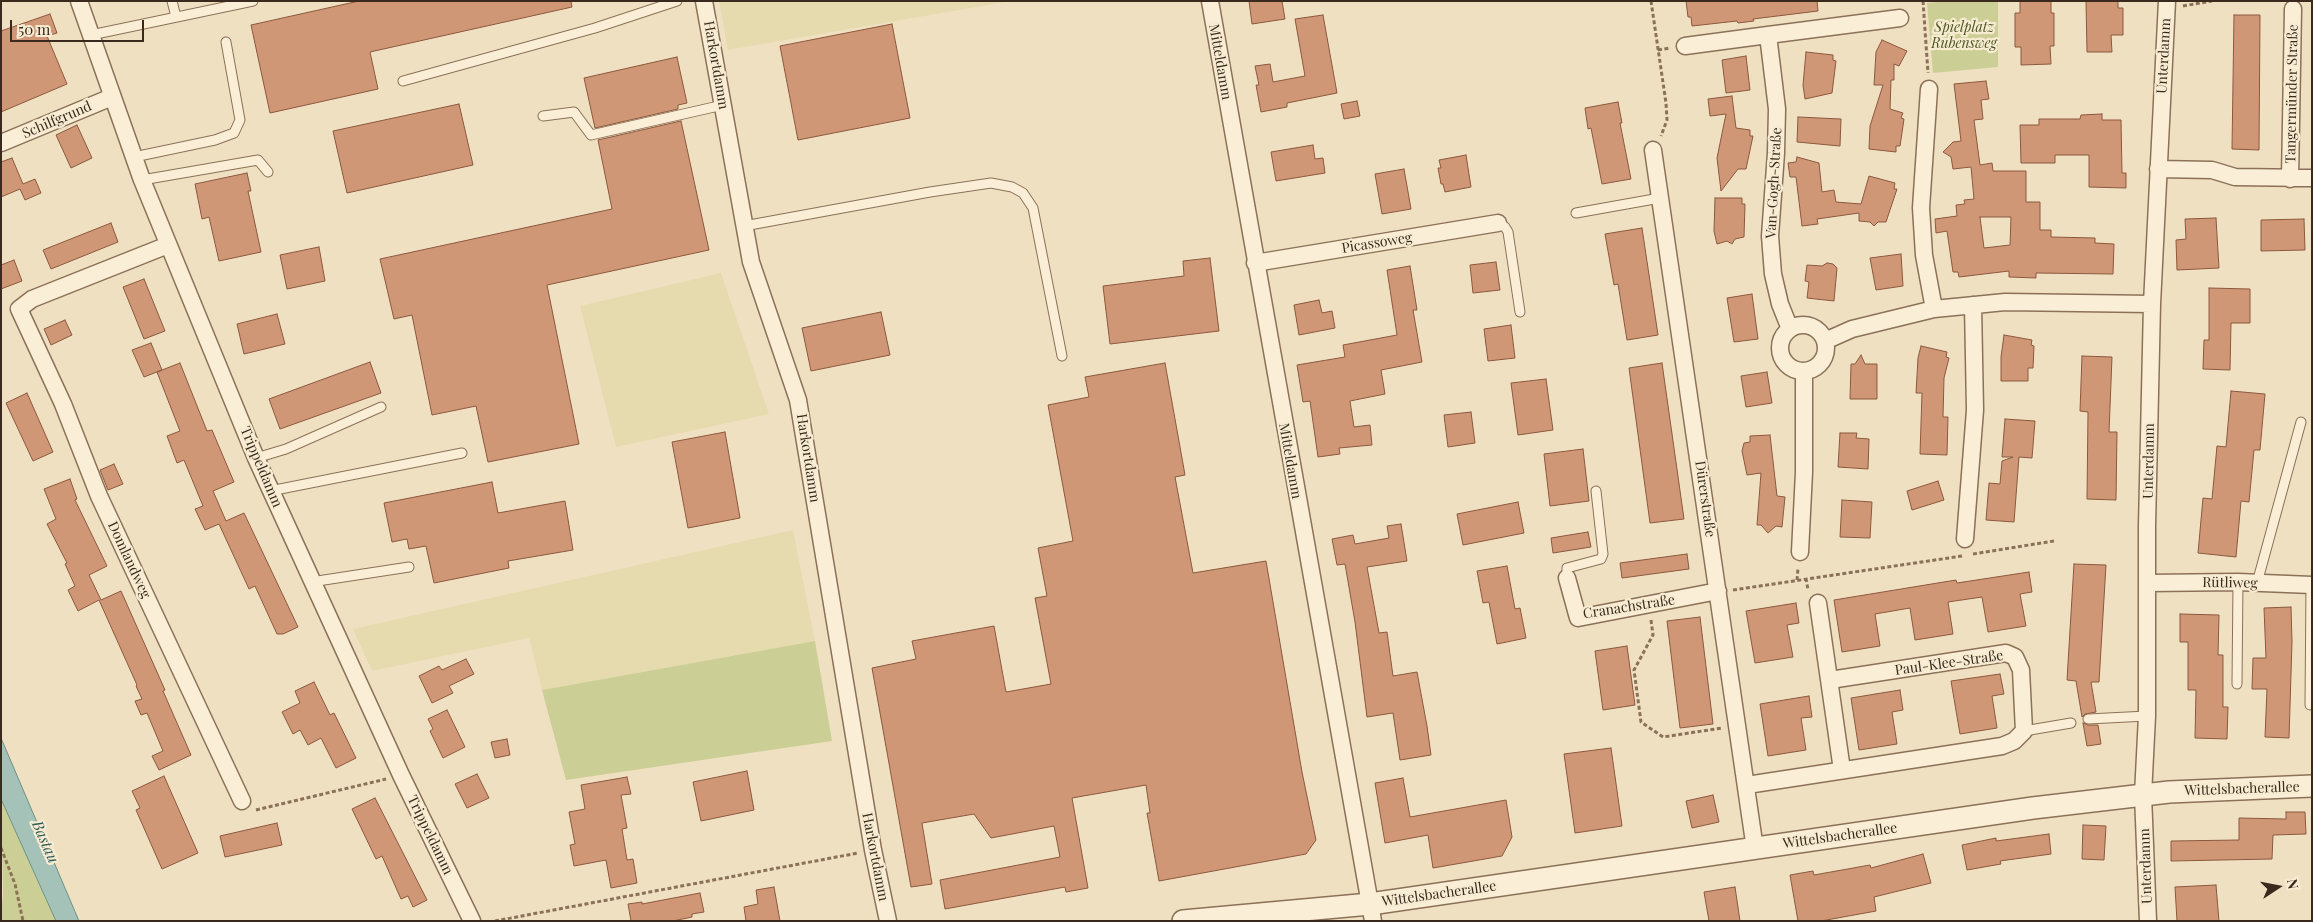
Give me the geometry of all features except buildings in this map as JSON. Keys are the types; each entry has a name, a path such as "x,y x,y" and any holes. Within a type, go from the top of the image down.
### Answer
{"street":[{"name":"Trippeldamm","path":"79,1 142,180 270,491 401,775 472,921"},
{"name":"Harkortdamm","path":"704,1 751,262 798,400 873,850 888,921"},
{"name":"Mitteldamm","path":"1210,1 1371,912"},
{"name":"Unterdamm","path":"2148,921 2144,794 2147,716 2147,526 2152,304 2167,5"},
{"name":"Tangermünder Straße","path":"2290,178 2293,9"},
{"path":"1685,46 1900,18"},
{"name":"Van-Gogh-Straße","path":"1768,35 1777,109 1770,236 1773,274 1780,304 1790,329"},
{"path":"1929,89 1921,208 1924,255 1934,309"},
{"name":"Schilfgrund","path":"1,143 112,97"},
{"name":"Dürerstraße","path":"1653,150 1755,849"},
{"name":"Tangermünder Straße","path":"2158,169 2212,170 2235,177 2312,178"},
{"name":"Picassoweg","path":"1255,263 1498,223"},
{"name":"Domlandweg","path":"168,245 32,299 19,310 64,404 99,496 242,801"},
{"path":"1825,341 1852,329 1934,309 2004,302 2152,304"},
{"path":"1965,539 1975,410 1973,305"},
{"path":"1797,325 1806,325 1814,328 1825,341 1825,352 1822,361 1814,368 1804,371 1794,369 1786,363 1781,355 1780,345 1783,336 1797,325"},
{"path":"1800,552 1804,472 1804,371"},
{"name":"Cranachstraße","path":"1567,578 1578,618 1718,591"},
{"name":"Rütliweg","path":"2148,583 2238,582 2311,585"},
{"path":"1818,603 1842,770"},
{"name":"Paul-Klee-Straße","path":"1830,680 2006,653 2014,657 2021,670 2024,731"},
{"path":"1747,785 2002,746 2014,741 2024,731"},
{"name":"Wittelsbacherallee","path":"1183,921 1371,912 1755,849 2144,794 2312,786"}],"lane":[{"path":"172,1 176,17"},
{"path":"91,35 252,1"},
{"path":"403,81 595,28 677,1"},
{"path":"134,157 215,140 234,133 240,120 226,42"},
{"path":"543,116 574,112 591,135 723,105"},
{"path":"142,180 258,160 268,172"},
{"path":"744,226 930,192 991,183 1012,186 1024,193 1033,208 1062,356"},
{"path":"1576,213 1660,198"},
{"path":"1498,223 1505,227 1508,232 1520,312"},
{"path":"256,458 286,449 381,407"},
{"path":"2257,583 2300,422"},
{"path":"270,491 462,453"},
{"path":"1567,578 1567,568 1600,559 1603,554 1596,491"},
{"path":"311,582 409,566"},
{"path":"2237,684 2238,582"},
{"path":"2310,705 2311,585"},
{"path":"2088,719 2147,716"},
{"path":"2024,731 2071,723"}],"path":[{"path":"1651,1 1667,120 1664,132 1653,150"},
{"path":"1924,1 1929,89"},
{"path":"2167,5 2212,1"},
{"path":"1718,591 2054,541"},
{"path":"1650,604 1653,635 1634,670 1641,722 1663,737 1738,726"},
{"path":"242,801 248,812 401,775"},
{"path":"1,848 15,884 23,921"},
{"path":"495,921 873,850"}],"shaded area":[{"path":"719,1 1011,1 728,50"},
{"path":"721,273 769,414 616,447 580,306"},
{"path":"793,530 815,641 542,690 529,638 372,671 353,629"}],"green space":[{"name":"Spielplatz Rubensweg","path":"1998,1 1998,67 1933,73 1927,3"},
{"path":"815,641 832,741 566,780 542,690"},
{"path":"1,799 56,921 1,921 3,892"}],"water":[{"name":"Bastau","path":"1,738 79,921 56,921 1,799"}]}
